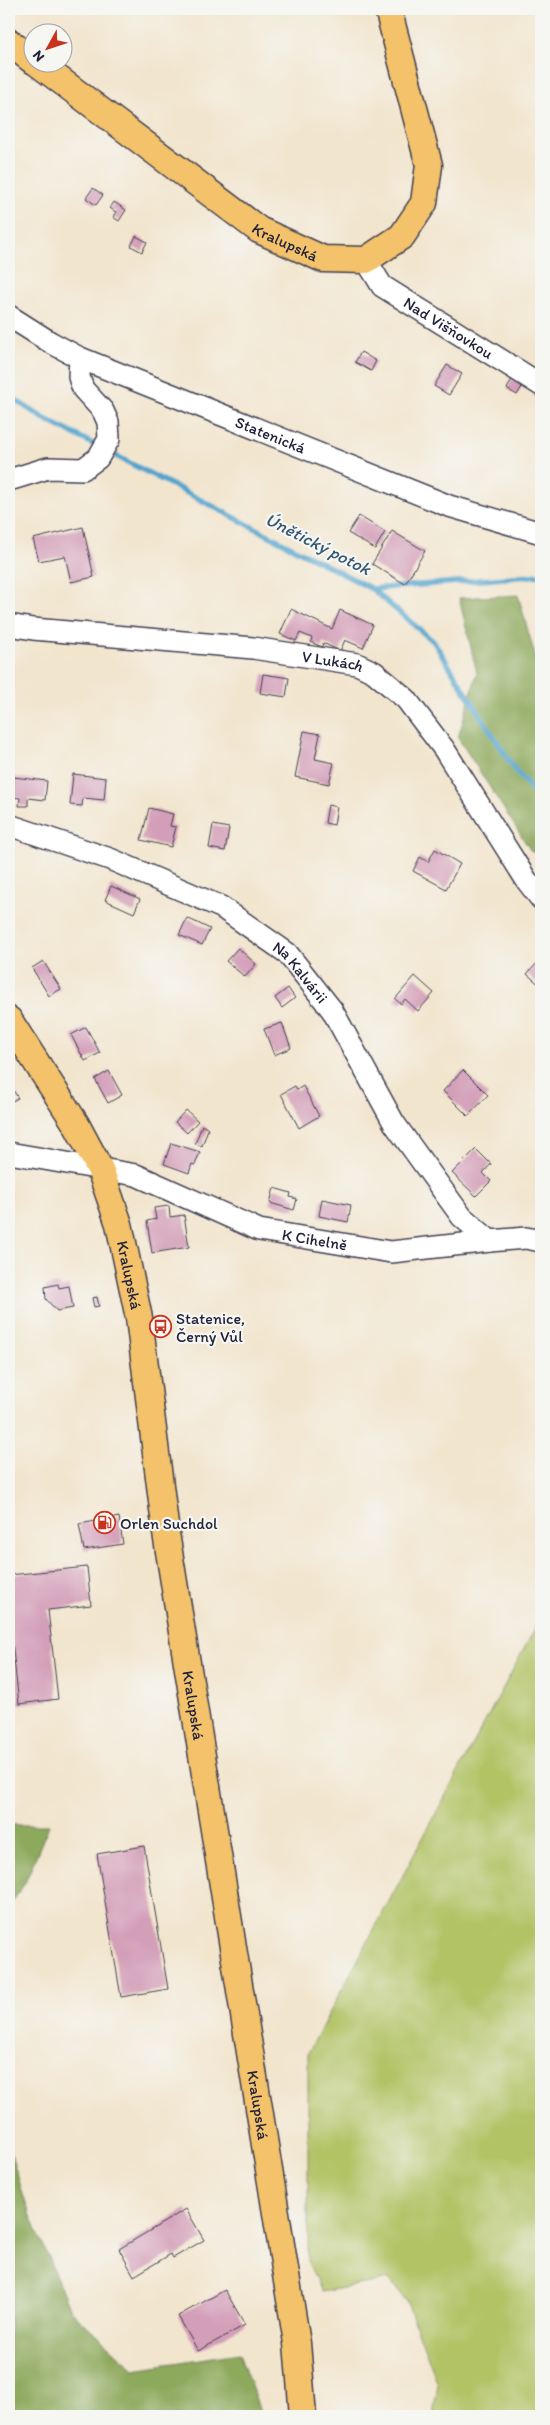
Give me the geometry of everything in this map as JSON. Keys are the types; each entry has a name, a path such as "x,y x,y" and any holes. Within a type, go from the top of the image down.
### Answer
{"main road":[{"path":"366,260 402,236 424,203 429,165 388,9"},
{"path":"9,42 22,52"},
{"name":"Kralupská","path":"49,72 259,230 322,259 366,260"},
{"name":"Kralupská","path":"9,1020 76,1124 100,1170 119,1224 139,1318 166,1533 297,2343 303,2416"},
{"path":"297,2343 318,2416"}],"street":[{"name":"Nad Višňovkou","path":"366,260 382,286 541,385"},
{"name":"Statenická","path":"9,316 50,342 80,358 449,506 541,534"},
{"path":"9,480 48,468 83,469 98,458 109,439 108,422 103,411 83,389 79,377 80,358"},
{"name":"V Lukách","path":"9,625 33,629 253,648 357,664 374,672 406,699 444,748 527,881 541,899"},
{"name":"Na Kalvárii","path":"9,825 110,859 221,907 287,953 332,1010 394,1122 462,1217 490,1241"},
{"name":"K Cihelně","path":"9,1154 136,1176 259,1230 391,1252 526,1238 541,1241"}],"green space":[{"path":"518,595 538,666 541,708 541,857 531,851 458,738 477,673 459,598"},
{"path":"541,1617 541,2416 433,2416 438,2384 406,2300 389,2279 322,2292 308,2263 308,2053"},
{"path":"9,1825 49,1825 25,1883 9,1907"},
{"path":"9,2147 26,2204 70,2310 134,2369 239,2353 262,2416 9,2416"}],"building":[{"path":"93,188 103,195 96,205 86,198"},
{"path":"114,202 126,210 119,221 113,217 116,212 110,208"},
{"path":"136,236 147,242 142,252 131,246"},
{"path":"361,352 376,361 371,371 355,362"},
{"path":"447,365 462,374 449,395 434,386"},
{"path":"512,379 523,385 517,395 507,389"},
{"path":"359,516 385,532 375,549 348,533"},
{"path":"83,527 94,577 71,582 65,556 39,561 33,539"},
{"path":"392,531 425,551 405,584 372,564"},
{"path":"291,609 332,629 340,610 373,625 363,648 345,640 340,651 323,643 322,647 311,642 312,638 300,633 296,641 280,634"},
{"path":"263,674 289,678 286,697 260,693"},
{"path":"304,731 320,734 315,759 334,763 329,784 295,777"},
{"path":"73,774 106,778 104,800 83,798 82,806 70,805"},
{"path":"13,777 47,781 45,800 28,798 28,806 19,806 20,798 11,797"},
{"path":"328,805 337,807 334,825 325,823"},
{"path":"149,808 173,814 170,826 176,827 171,847 141,840"},
{"path":"213,825 229,828 225,851 209,848"},
{"path":"435,849 460,864 446,889 413,871 420,857 428,862"},
{"path":"111,886 140,899 134,913 105,900"},
{"path":"187,918 210,929 202,945 179,935"},
{"path":"238,948 256,964 245,977 226,961"},
{"path":"541,959 541,986 527,974"},
{"path":"43,961 61,989 49,996 32,968"},
{"path":"415,976 434,993 418,1011 405,999 401,1004 395,999"},
{"path":"288,988 295,998 282,1008 275,998"},
{"path":"282,1023 291,1048 274,1055 264,1029"},
{"path":"86,1027 100,1053 85,1061 71,1035"},
{"path":"463,1070 488,1095 468,1116 443,1091"},
{"path":"109,1071 122,1095 108,1103 95,1079"},
{"path":"9,1083 18,1098 9,1103"},
{"path":"295,1086 297,1090 303,1086 319,1116 299,1128 281,1094"},
{"path":"186,1110 198,1121 187,1133 175,1122"},
{"path":"202,1125 208,1129 202,1146 195,1144"},
{"path":"171,1143 200,1152 195,1165 192,1164 189,1173 164,1164"},
{"path":"476,1149 491,1164 483,1173 491,1181 476,1196 452,1173"},
{"path":"274,1188 291,1193 290,1197 297,1199 294,1210 270,1203"},
{"path":"322,1199 351,1205 348,1222 319,1216"},
{"path":"169,1206 170,1217 184,1215 189,1247 152,1253 147,1221 156,1219 154,1208"},
{"path":"58,1284 59,1288 69,1286 73,1308 57,1311 46,1299 45,1287"},
{"path":"97,1297 99,1306 94,1307 92,1298"},
{"path":"119,1517 123,1544 84,1550 79,1524"},
{"path":"87,1567 91,1605 48,1610 58,1699 19,1704 9,1614 9,1575"},
{"path":"144,1846 168,1989 121,1997 97,1854"},
{"path":"186,2209 204,2240 173,2258 171,2254 134,2276 119,2249"},
{"path":"225,2290 245,2325 198,2351 178,2316"}],"waterway":[{"name":"Únětický potok","path":"9,396 43,418 372,589 434,642 515,770 541,800"},
{"path":"372,589 541,575"}],"place":[{"name":"Statenice, Černý Vůl","path":"160,1327"},
{"name":"Orlen Suchdol","path":"104,1523"}]}
